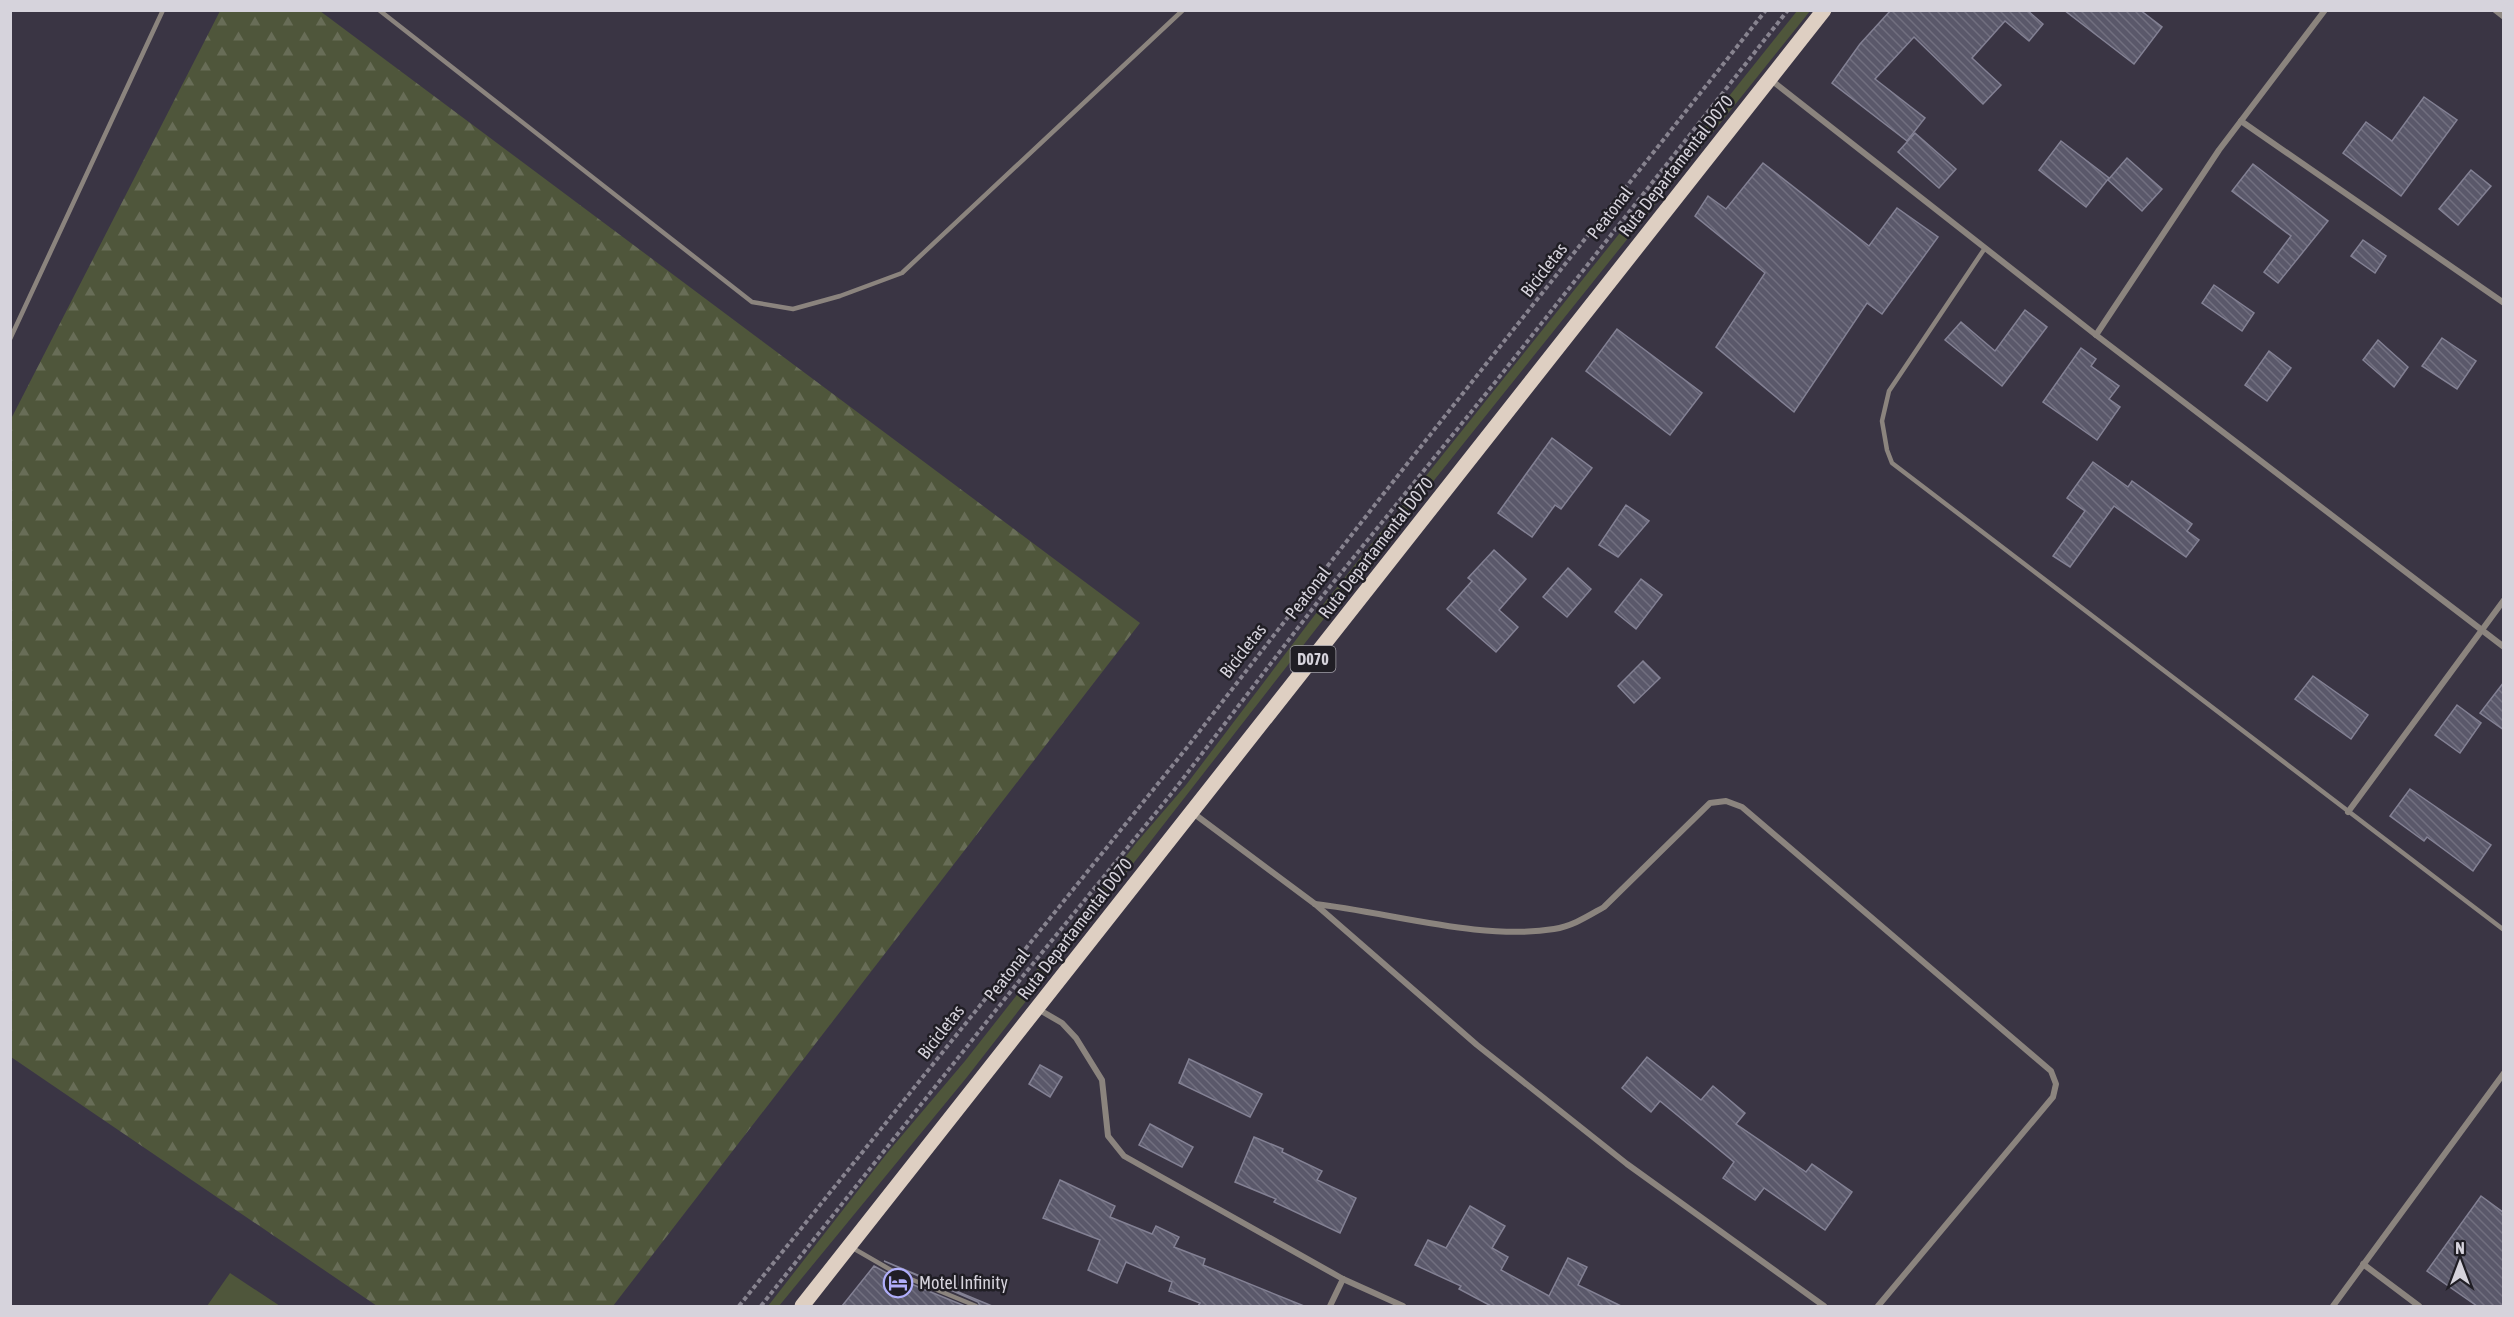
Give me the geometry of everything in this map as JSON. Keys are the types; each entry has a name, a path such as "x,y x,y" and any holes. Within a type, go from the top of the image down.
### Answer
{"main road":[{"name":"Ruta Departamental D070","path":"802,1306 1824,10"}],"street":[{"path":"2096,335 2241,121 2325,10"},
{"path":"2495,10 2504,17"},
{"path":"1770,79 2096,335 2504,647"},
{"path":"2241,121 2504,303"},
{"path":"2348,812 2504,600"},
{"path":"1315,904 1452,926 1508,931 1554,929 1583,919 1604,907 1710,802 1726,801 1742,807 2051,1071 2056,1084 2053,1097 1878,1306"},
{"path":"1192,812 1315,904 1477,1045 1617,1156 1824,1306"},
{"path":"1037,1009 1062,1023 1076,1038 1102,1080 1108,1136 1124,1156 1343,1279 1403,1306"},
{"path":"2332,1306 2504,1073"},
{"path":"2363,1264 2419,1306"},
{"path":"1330,1306 1343,1279"}],"lane":[{"path":"10,339 163,10"},
{"path":"380,10 752,302 793,309 840,296 902,273 1183,10"},
{"path":"1985,248 1889,391 1882,421 1887,450 1893,463 2504,930"},
{"path":"850,1246 896,1273 976,1306"}],"path":[{"name":"Bicicletas","path":"739,1306 1185,750 1381,497 1766,10"},
{"name":"Peatonal","path":"761,1306 1033,963 1172,793 1320,599 1490,390 1788,10"}],"green space":[{"path":"220,11 320,11 1140,623 613,1306 377,1306 11,1057 11,419"},
{"path":"1797,11 1810,11 1351,584 967,1077 779,1306 768,1306 888,1152 965,1061 1137,842 1186,785 1314,616"},
{"path":"230,1273 280,1306 207,1306"}],"building":[{"path":"1891,10 2027,10 2043,24 2029,41 2005,21 1972,58 2001,85 1983,104 1914,37 1875,79 1925,118 1907,141 1832,83 1860,44"},
{"path":"2064,10 2140,10 2162,27 2134,64"},
{"path":"2424,97 2457,120 2401,196 2343,153 2366,122 2392,141"},
{"path":"1915,133 1956,169 1939,188 1898,152"},
{"path":"2061,141 2109,178 2086,207 2039,170"},
{"path":"2127,158 2162,189 2142,211 2108,180"},
{"path":"1763,163 1869,246 1897,208 1938,237 1882,314 1867,303 1794,412 1716,347 1765,273 1695,216 1708,196 1726,209"},
{"path":"2253,164 2328,221 2278,283 2264,272 2291,236 2232,191"},
{"path":"2471,170 2491,186 2458,225 2439,209"},
{"path":"2363,240 2386,256 2375,273 2351,256"},
{"path":"2214,285 2254,313 2242,331 2202,303"},
{"path":"2025,310 2047,327 2002,386 1945,340 1961,322 1995,351"},
{"path":"1617,329 1702,393 1670,435 1586,371"},
{"path":"2442,338 2476,361 2457,389 2422,366"},
{"path":"2378,340 2408,367 2394,387 2363,360"},
{"path":"2081,348 2096,359 2091,366 2119,386 2109,399 2120,407 2097,440 2043,402"},
{"path":"2269,351 2291,368 2267,401 2245,385"},
{"path":"1552,438 1592,468 1561,509 1555,505 1532,537 1498,513"},
{"path":"2093,462 2128,487 2132,481 2192,524 2187,531 2199,540 2186,557 2114,506 2070,567 2053,556 2085,511 2067,498"},
{"path":"1626,505 1649,521 1618,557 1599,545"},
{"path":"1494,550 1526,579 1499,610 1518,627 1496,652 1447,609 1472,581 1468,578"},
{"path":"1568,568 1591,589 1567,617 1543,597"},
{"path":"1641,579 1662,595 1636,629 1615,612"},
{"path":"1643,661 1660,678 1634,703 1618,686"},
{"path":"2313,676 2368,715 2351,739 2295,699"},
{"path":"2504,682 2504,730 2480,713"},
{"path":"2457,705 2481,723 2460,753 2435,735"},
{"path":"2410,789 2491,845 2473,871 2427,837 2424,841 2390,816"},
{"path":"1647,1057 1701,1100 1713,1086 1745,1113 1736,1124 1806,1172 1812,1164 1852,1192 1825,1230 1764,1188 1755,1200 1723,1178 1734,1162 1660,1101 1651,1112 1622,1088"},
{"path":"1189,1059 1262,1094 1250,1117 1179,1083"},
{"path":"1040,1065 1062,1077 1050,1097 1029,1084"},
{"path":"1150,1124 1193,1147 1182,1167 1139,1145"},
{"path":"1254,1137 1283,1149 1282,1152 1322,1171 1317,1180 1356,1198 1340,1233 1274,1202 1276,1199 1235,1182"},
{"path":"1060,1180 1115,1206 1110,1217 1152,1234 1156,1226 1179,1237 1174,1247 1205,1259 1203,1265 1304,1306 1198,1306 1200,1303 1169,1291 1172,1282 1126,1262 1117,1283 1088,1270 1100,1240 1043,1218"},
{"path":"2481,1196 2504,1213 2504,1306 2477,1306 2427,1271"},
{"path":"1470,1206 1505,1226 1492,1248 1508,1257 1501,1270 1549,1296 1568,1258 1587,1267 1578,1285 1621,1306 1491,1306 1459,1289 1461,1286 1415,1265 1428,1240 1446,1248"},
{"path":"884,1261 992,1306 980,1306 978,1302"},
{"name":"Motel Infinity","path":"874,1266 894,1277 965,1306 842,1306"}],"place":[{"name":"Motel Infinity","path":"898,1283"}]}
